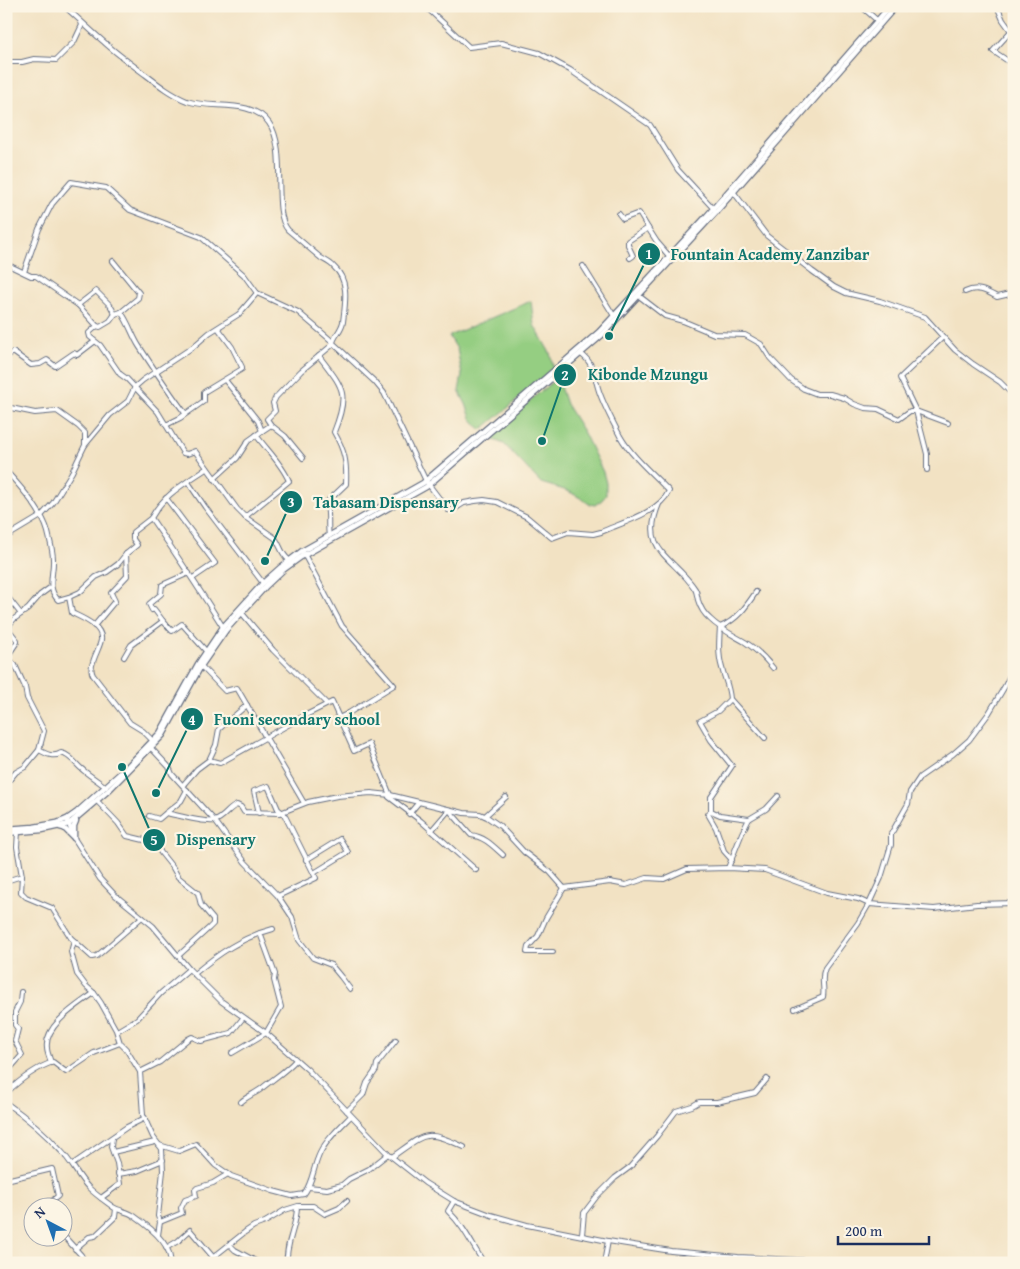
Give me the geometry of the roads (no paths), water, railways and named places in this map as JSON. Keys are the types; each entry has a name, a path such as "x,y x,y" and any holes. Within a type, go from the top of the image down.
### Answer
{"main road":[{"path":"879,22 890,6"},
{"path":"558,371 602,335 639,296 879,22 896,6"},
{"path":"60,828 153,741 165,725 193,671 206,651 223,627 263,583 289,560 404,500 451,463 558,371 614,316 732,190"},
{"path":"74,838 74,826 80,816 152,749 168,727 201,666 226,630 283,570 303,553 330,536 427,483"},
{"path":"6,831 68,822 80,816"},
{"path":"6,831 18,832 64,828 74,838"}],"street":[{"path":"64,6 111,49 174,95 198,105 222,105 246,109 262,116 270,124 277,145 283,222 288,230 342,274 346,296 342,326 331,346 290,381 274,400 273,406 275,411 267,418 271,425 286,436 304,458"},
{"path":"425,6 469,46 501,43 539,53 570,70 650,125 678,170 714,208"},
{"path":"861,6 879,22"},
{"path":"997,6 1003,20 1012,30 993,51 1014,65"},
{"path":"6,62 22,62 34,59 56,60 74,42 82,25 80,19"},
{"path":"24,272 39,229 52,204 71,182 106,188 130,210 201,237 244,275 257,293 298,312 333,342 384,393 427,483 450,511 464,503 484,500 497,502 526,517 552,538 568,532 593,534 601,532 649,511 659,504"},
{"path":"732,190 767,236 834,287 925,317 943,337 973,364 1000,382 1014,396"},
{"path":"619,214 623,219 639,213 657,242 670,257"},
{"path":"630,258 633,256 628,241 648,228"},
{"path":"113,261 139,292 138,298 122,312 115,314 110,321 100,327 97,326 89,333 94,342 100,346 120,374 158,412 183,453 187,454 195,451 245,517 273,536 279,543 284,556 289,560"},
{"path":"6,264 43,280 78,305 97,326"},
{"path":"583,266 614,316"},
{"path":"965,292 983,289 997,297 1014,293"},
{"path":"78,305 96,290 115,314"},
{"path":"6,537 41,516 53,503 72,472 85,445 110,415 128,401 134,388 193,347 209,333 239,314 257,293"},
{"path":"639,296 664,316 683,321 714,334 745,335 761,344 770,358 791,380 804,389 817,394 830,394 844,398 865,408 878,409 899,420 910,411 916,411 948,422"},
{"path":"122,312 129,322 130,329 140,347 185,413"},
{"path":"166,425 204,401 204,392 240,372 243,368 232,347 218,328"},
{"path":"926,470 927,454 916,411 900,378 943,337"},
{"path":"6,357 13,352 31,365 40,364 47,360 55,366 74,353 77,355 94,342"},
{"path":"581,354 588,359 596,376 599,391 621,438 669,491 659,504 654,517 652,529 656,543 663,554 696,590 701,607 709,619 754,649 773,668"},
{"path":"318,356 332,374 343,394 344,403 334,432 345,455 347,467 346,484 326,503 328,509 327,526 330,536"},
{"path":"225,380 254,415 262,431"},
{"path":"6,407 35,413 58,411 78,426 85,434 85,445"},
{"path":"214,478 237,458 248,441 271,425"},
{"path":"245,517 289,481 285,470 273,458 256,435"},
{"path":"6,471 41,516 48,532 54,560 51,587 58,600 80,592 96,577 118,564 137,545 133,539 133,532 151,518 158,505 207,468"},
{"path":"188,482 263,583"},
{"path":"166,498 215,563 193,578"},
{"path":"151,518 193,578 202,596 223,627"},
{"path":"303,553 342,626 394,685 339,718"},
{"path":"94,626 115,601 111,593 126,576 126,554"},
{"path":"189,572 164,583 161,594 149,604 152,610 154,609 172,631 182,624 206,651"},
{"path":"6,784 16,772 25,767 39,750 44,730 27,698 25,687 15,665 6,657 17,642 9,627 14,619 51,587"},
{"path":"720,628 729,624 744,610 756,592"},
{"path":"6,595 21,614"},
{"path":"69,597 72,613 94,626 100,632 101,639 91,671 93,675 130,723 143,731 153,741"},
{"path":"242,612 273,650 327,704"},
{"path":"124,657 131,644 163,621"},
{"path":"720,628 719,655 730,699 765,738"},
{"path":"201,666 225,691 237,688 304,803"},
{"path":"795,1009 823,997 822,975 825,968 858,923 881,878 891,845 891,834 908,804 910,792 920,777 958,751 970,740 989,713 1014,667"},
{"path":"730,699 718,711 700,721 711,740 732,766 711,797 711,811 708,814 716,828 724,851 732,860"},
{"path":"209,760 220,763 332,702 354,751 369,744 390,795 389,797 476,870"},
{"path":"183,785 197,769 209,760 216,745 219,729 247,706"},
{"path":"152,749 215,821 245,862 278,896 292,917 294,929 313,958 330,965 350,989"},
{"path":"39,750 52,755 67,754 85,772 106,787"},
{"path":"259,813 254,791 268,786 280,813 284,814 316,878 278,896"},
{"path":"149,816 159,819 181,801 187,790"},
{"path":"166,813 215,821 237,805 244,812 280,813 304,803 338,796 371,793 390,795 449,810 485,816 500,826 524,852 550,872 564,888"},
{"path":"711,811 720,815 749,818 760,813 778,796"},
{"path":"485,816 506,797"},
{"path":"96,801 118,823 127,836 144,840 154,837 154,841 161,853 178,877 198,893 201,905 213,919 213,924 210,928 178,956"},
{"path":"409,814 419,802"},
{"path":"431,831 449,810"},
{"path":"449,810 471,835 478,836 490,843 503,856"},
{"path":"728,868 749,818"},
{"path":"68,822 74,838 100,879 115,895 153,926 189,969 221,1001 266,1033 296,1060 390,1156 424,1183 454,1201 491,1215 527,1224 608,1241 671,1251 738,1257 858,1263"},
{"path":"18,832 17,847 22,876 21,892 26,897 52,908 74,941 92,957 97,956 142,917"},
{"path":"306,860 340,839 348,852 314,873"},
{"path":"564,888 610,882 626,885 647,878 664,879 687,869 728,868 765,870 826,893 858,899 868,904 934,909 1014,903"},
{"path":"6,883 9,880 22,876"},
{"path":"553,952 527,952 528,947 538,936 546,918 564,888"},
{"path":"194,974 219,953 252,935 273,929"},
{"path":"232,1053 266,1033 280,1007 274,980 275,974 260,933"},
{"path":"74,941 71,952 77,974 86,986 94,992 117,1032 120,1042 140,1072 145,1118 156,1142 162,1149 163,1160 158,1235"},
{"path":"117,1032 137,1019 161,993 189,969"},
{"path":"6,1073 22,1056 15,1041 18,1029 15,1025 15,1012 20,1002 21,992"},
{"path":"51,1063 46,1047 51,1029 94,992"},
{"path":"140,1072 160,1062 188,1039 204,1041 231,1033 243,1018"},
{"path":"346,1111 363,1095 367,1083 376,1070 377,1064 396,1040"},
{"path":"6,1093 20,1080 53,1062 66,1072 94,1053 120,1042"},
{"path":"240,1102 272,1078 284,1073 296,1060"},
{"path":"582,1235 584,1213 614,1178 630,1167 676,1111 699,1102 717,1102 755,1093 768,1079"},
{"path":"6,1103 73,1164 88,1188 116,1209 134,1216 158,1235 166,1248 170,1263"},
{"path":"159,1145 179,1151 196,1144 215,1165 228,1174 292,1196 304,1194 309,1187 320,1153 331,1137 351,1116"},
{"path":"73,1164 127,1127 145,1118"},
{"path":"309,1187 327,1189 342,1185 349,1179 370,1169 418,1138 426,1135 442,1137 464,1147"},
{"path":"101,1198 120,1184 117,1163 111,1147 112,1138"},
{"path":"114,1152 156,1142"},
{"path":"118,1174 137,1171 163,1160"},
{"path":"6,1180 52,1169 58,1196"},
{"path":"160,1222 182,1213 181,1208 185,1200 196,1196 195,1190 197,1188 212,1183 228,1174"},
{"path":"206,1263 254,1226 285,1210 313,1206 325,1214 347,1201"},
{"path":"454,1201 448,1211 464,1228 470,1242 484,1263"},
{"path":"287,1263 287,1252 295,1226 298,1207"},
{"path":"75,1249 89,1237 95,1236 115,1217 116,1209"},
{"path":"166,1248 178,1241 190,1230 213,1257"},
{"path":"604,1263 608,1241"},
{"path":"229,1244 235,1250 259,1263"},
{"path":"72,1246 81,1255 85,1263"}],"place":[{"name":"Fountain Academy Zanzibar","path":"609,336"},
{"name":"Kibonde Mzungu","path":"542,441"},
{"name":"Tabasam Dispensary","path":"265,561"},
{"name":"Dispensary","path":"122,767"},
{"name":"Fuoni secondary school","path":"156,793"}]}
